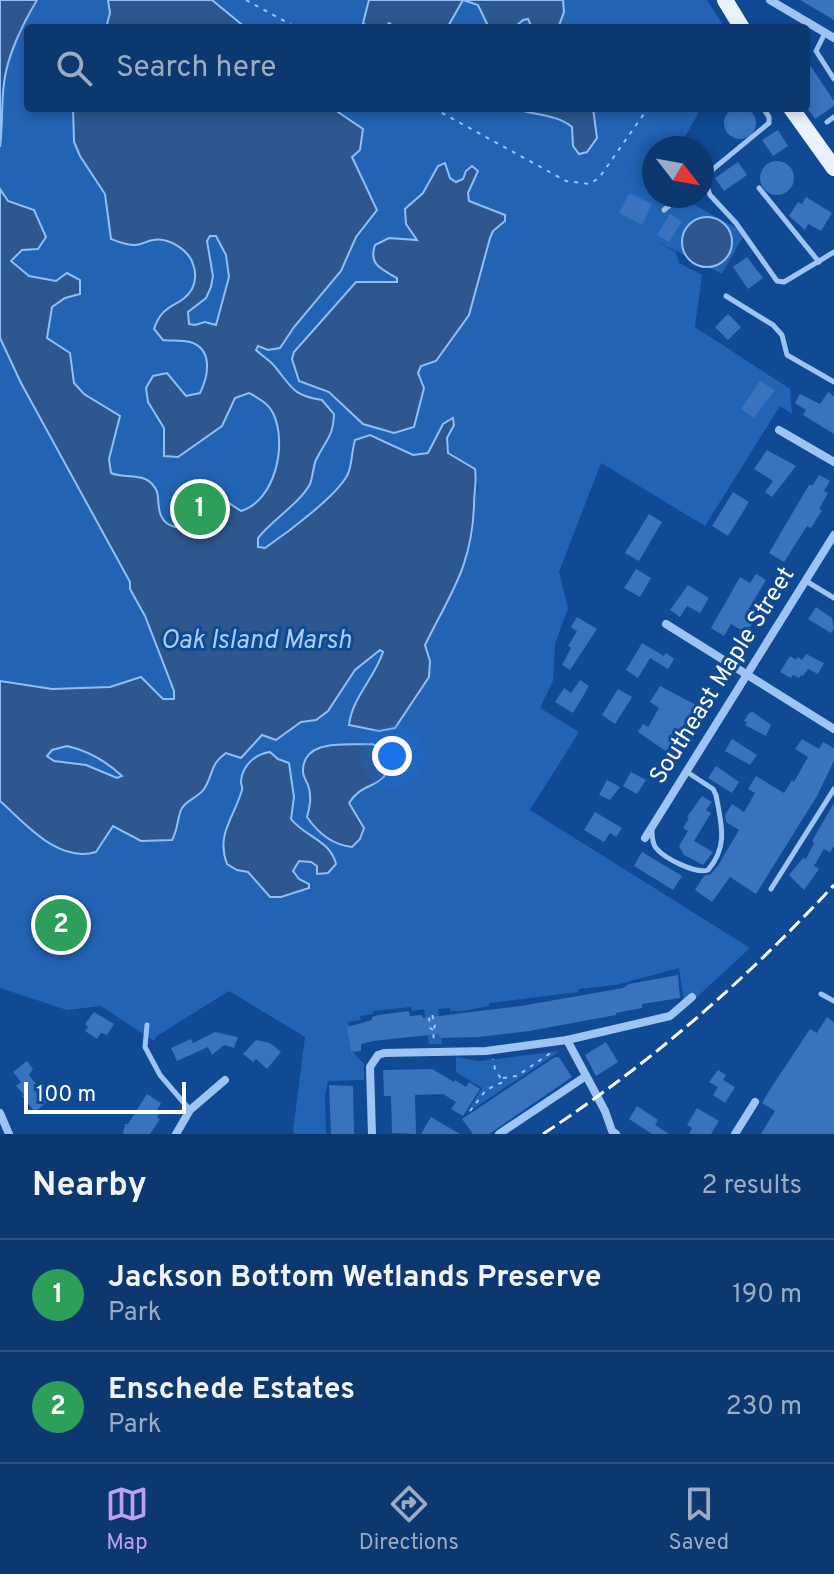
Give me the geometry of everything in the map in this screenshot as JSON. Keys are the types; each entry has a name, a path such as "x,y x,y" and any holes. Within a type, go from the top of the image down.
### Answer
{"main road":[{"path":"725,0 740,24"},
{"path":"794,112 834,168"}],"street":[{"path":"770,0 834,38"},
{"path":"779,430 834,462"},
{"name":"Southeast Maple Street","path":"645,838 834,535"},
{"path":"666,624 834,729"},
{"path":"372,1134 370,1067 378,1055 492,1050 551,1043 670,1016 692,997"},
{"path":"567,1040 616,1134"},
{"path":"499,1134 586,1076"},
{"path":"176,1134 190,1110 225,1080"},
{"path":"735,1134 755,1102"},
{"path":"0,1113 9,1134"}],"lane":[{"path":"825,33 816,51 834,79"},
{"path":"714,168 766,128 769,117 766,112"},
{"path":"827,122 834,117"},
{"path":"759,188 819,262"},
{"path":"714,199 736,223 777,281 784,282 834,252"},
{"path":"726,296 773,325 782,335 787,355 834,382"},
{"path":"806,581 834,598"},
{"path":"651,829 660,852 694,871 708,870 714,864 724,836 716,795 713,789 687,772"},
{"path":"771,889 834,789"},
{"path":"821,994 834,1001"},
{"path":"147,1025 145,1047 160,1075 190,1110"}],"path":[{"path":"246,0 290,24"},
{"path":"440,112 547,172 578,184 589,184 599,178 645,112"},
{"path":"433,1030 435,1051"},
{"path":"501,1078 517,1076 551,1054 551,1043"},
{"path":"470,1111 486,1090 502,1083 495,1069 492,1050"}],"shaded area":[{"path":"0,0 707,0 722,24 24,24 24,112 699,112 686,136 642,136 642,208 700,208 745,233 722,274 650,238 676,252 679,263 702,275 695,327 790,389 792,414 780,406 705,526 601,463 559,572 568,608 555,644 553,681 540,708 579,732 530,810 750,948 685,1008 679,968 616,985 579,989 578,992 489,1003 489,1006 463,1011 438,1009 442,1044 429,1044 424,1009 412,1011 411,1007 373,1011 373,1014 360,1016 361,1020 348,1022 352,1051 364,1064 364,1080 328,1081 325,1096 326,1134 295,1134 305,1037 229,991 157,1036 154,1041 101,1006 67,1010 0,988","holes":["453,425 447,438 448,453 462,460 478,485 473,534 463,567 428,640 349,592"]},
{"path":"560,1051 467,1113 482,1088 456,1072 456,1057 479,1061"}],"water":[{"path":"0,0 37,0 8,62 0,147"},
{"path":"108,0 212,0 241,24 107,24 110,13"},
{"path":"369,0 463,0 449,24 363,23"},
{"path":"463,0 563,0 564,12 560,24 530,24 528,19 518,24 487,24 478,5"},
{"name":"Oak Island Marsh","path":"73,112 338,112 363,129 360,150 352,157 377,210 356,237 341,271 280,348 268,350 258,346 256,350 274,365 294,390 322,400 334,414 331,434 316,460 310,484 300,498 258,538 258,547 265,548 274,542 336,490 349,471 355,440 370,435 413,455 428,453 443,424 453,418 454,425 447,438 448,453 475,469 476,479 472,527 464,563 425,645 430,661 429,677 395,728 379,731 349,725 354,706 379,662 383,652 380,650 355,670 328,711 316,720 301,722 276,740 262,735 241,758 226,753 221,757 204,789 183,807 172,840 141,841 113,826 96,852 82,854 69,852 44,840 0,801 0,681 52,689 110,687 141,677 163,699 174,699 174,691 145,616 130,589 130,582 21,383 0,338 0,189 8,201 34,210 46,237 38,249 22,250 11,261 29,276 56,281 67,273 80,280 80,294 65,298 52,307 47,338 70,353 74,383 84,394 120,416 109,459 111,473 144,478 152,484 165,522 176,527 205,526 201,512 204,498 217,495 241,511 253,505 270,484 279,440 271,409 249,393 235,398 222,426 178,457 164,456 164,428 148,402 146,388 153,376 167,373 186,396 200,393 207,364 198,346 187,341 163,340 154,329 162,314 192,289 194,267 183,249 171,243 159,240 132,245 111,239 105,194 74,142","holes":["210,236 216,236 226,255 229,277 216,325 205,322 189,324 188,312 206,298 211,287 213,276 207,241","67,746 97,757 122,776 117,778 86,765 54,761 47,756 52,750"]},
{"path":"526,112 594,112 597,138 587,152 579,154 573,146 572,127 558,119"},
{"path":"445,163 450,178 456,182 463,179 472,166 478,171 468,193 469,201 505,215 505,221 490,238 469,315 436,361 421,366 418,373 424,388 414,427 394,433 363,424 329,392 299,381 292,359 294,352 356,282 397,282 397,278 375,262 375,245 389,238 417,240 406,224 405,209 423,193 438,166"},
{"path":"707,217 725,224 732,242 725,260 707,267 689,260 682,242 689,224"},
{"path":"372,744 392,752 390,765 381,780 355,795 349,803 364,828 360,839 352,847 338,844 326,837 307,817 310,797 303,773 304,762 310,754 328,746"},
{"path":"270,752 289,763 294,797 291,819 328,849 336,864 328,873 317,874 317,866 299,861 293,871 299,879 309,884 309,888 281,897 270,897 248,872 227,864 223,844 242,791 244,770 255,758"}],"building":[{"path":"800,0 834,0 834,20"},
{"path":"810,65 834,101 834,106 815,119 810,112"},
{"path":"729,112 751,112 755,117 755,129 746,138 734,138 725,129 725,117"},
{"path":"778,130 788,146 773,156 762,140"},
{"path":"777,161 789,166 794,178 789,190 777,195 765,190 760,178 765,166"},
{"path":"738,162 747,175 724,191 715,178"},
{"path":"629,193 642,199 642,208 650,208 642,225 619,213"},
{"path":"806,197 832,213 821,231 808,224 805,230 789,216 798,202 802,204"},
{"path":"670,214 682,221 669,242 657,235"},
{"path":"747,257 763,278 748,289 733,267"},
{"path":"728,314 741,327 728,340 715,327"},
{"path":"760,381 775,390 754,418 741,409"},
{"path":"828,392 834,396 834,434 803,415 806,410 795,403 800,394 820,404"},
{"path":"767,450 796,466 772,497 765,492 773,481 754,469"},
{"path":"819,475 830,481 824,491 828,493 819,509 822,510 811,528 807,526 784,562 769,553 809,485 813,485"},
{"path":"733,492 749,502 728,536 712,526"},
{"path":"649,514 662,522 639,561 625,553"},
{"path":"636,569 651,578 640,597 624,588"},
{"path":"756,574 766,580 745,615 754,621 746,633 731,624 724,636 711,628 740,577 750,583"},
{"path":"688,585 709,598 700,613 687,606 680,617 670,610"},
{"path":"816,607 832,618 834,629 831,633 808,619"},
{"path":"577,617 597,629 570,670 562,665 577,631 571,627"},
{"path":"642,643 674,659 668,669 650,658 638,678 626,670"},
{"path":"806,654 824,663 818,674 808,669 803,676 793,675 791,678 780,672 790,656 802,660"},
{"path":"580,680 589,686 573,713 555,702 564,688 571,693"},
{"path":"660,686 696,705 667,752 638,732 643,724 648,727 659,708 650,702"},
{"path":"618,689 632,697 615,724 602,715"},
{"path":"753,712 771,725 766,736 745,725 747,722 744,721"},
{"path":"732,739 757,755 750,765 725,751"},
{"path":"802,739 819,749 823,742 834,748 834,761 817,796 756,894 730,877 712,902 695,890 704,876 711,874 719,864 739,830 726,822 725,815 732,804 744,812 755,793 748,789 756,776 784,793 808,757 795,749"},
{"path":"716,766 739,782 732,793 708,778"},
{"path":"631,772 646,780 637,794 623,786"},
{"path":"607,780 620,787 610,800 599,795"},
{"path":"702,796 712,802 706,810 711,813 694,841 713,852 703,865 684,855 679,846 688,831 683,828 687,817"},
{"path":"834,803 834,846 830,852 824,849 814,866 819,869 804,890 789,875 803,858 806,859 814,843 812,841"},
{"path":"595,812 622,828 616,837 610,833 604,842 584,830"},
{"path":"642,852 682,876 673,890 634,866"},
{"path":"678,975 680,998 642,1004 642,1008 616,1015 479,1037 440,1038 439,1034 373,1041 361,1044 361,1051 351,1052 347,1027 372,1020 378,1015 409,1011 410,1016 422,1015 423,1018 521,1006"},
{"path":"94,1012 114,1024 107,1035 101,1033 97,1039 85,1031 88,1027 85,1024"},
{"path":"827,1017 834,1022 834,1134 761,1134 775,1111 762,1103 810,1029 817,1033"},
{"path":"215,1032 238,1037 234,1048 224,1045 212,1055 208,1047 177,1061 171,1048 191,1039 193,1043"},
{"path":"256,1040 270,1043 281,1052 267,1069 256,1059 253,1062 243,1054"},
{"path":"606,1042 618,1062 596,1076 585,1055"},
{"path":"559,1057 572,1077 489,1134 473,1134 462,1119"},
{"path":"27,1061 33,1069 29,1075 49,1100 35,1112 16,1086 21,1082 13,1072"},
{"path":"432,1069 466,1087 469,1082 480,1089 463,1116 451,1109 456,1102 443,1094 415,1095 416,1134 392,1133 391,1096 384,1096 383,1070"},
{"path":"718,1070 726,1075 723,1080 735,1087 725,1103 713,1095 718,1087 709,1082"},
{"path":"329,1085 353,1086 354,1134 331,1134"},
{"path":"147,1094 161,1103 156,1112 160,1119 150,1134 123,1134 125,1124 128,1124"},
{"path":"637,1106 658,1120 655,1125 669,1134 652,1134 629,1119"},
{"path":"697,1108 719,1121 711,1134 689,1134 692,1128 687,1125"},
{"path":"431,1117 460,1134 421,1134"}],"railway":[{"path":"543,1134 660,1049 767,954 834,885"}],"place":[{"name":"Jackson Bottom Wetlands Preserve","path":"200,509"},
{"name":"Enschede Estates","path":"61,925"}]}
